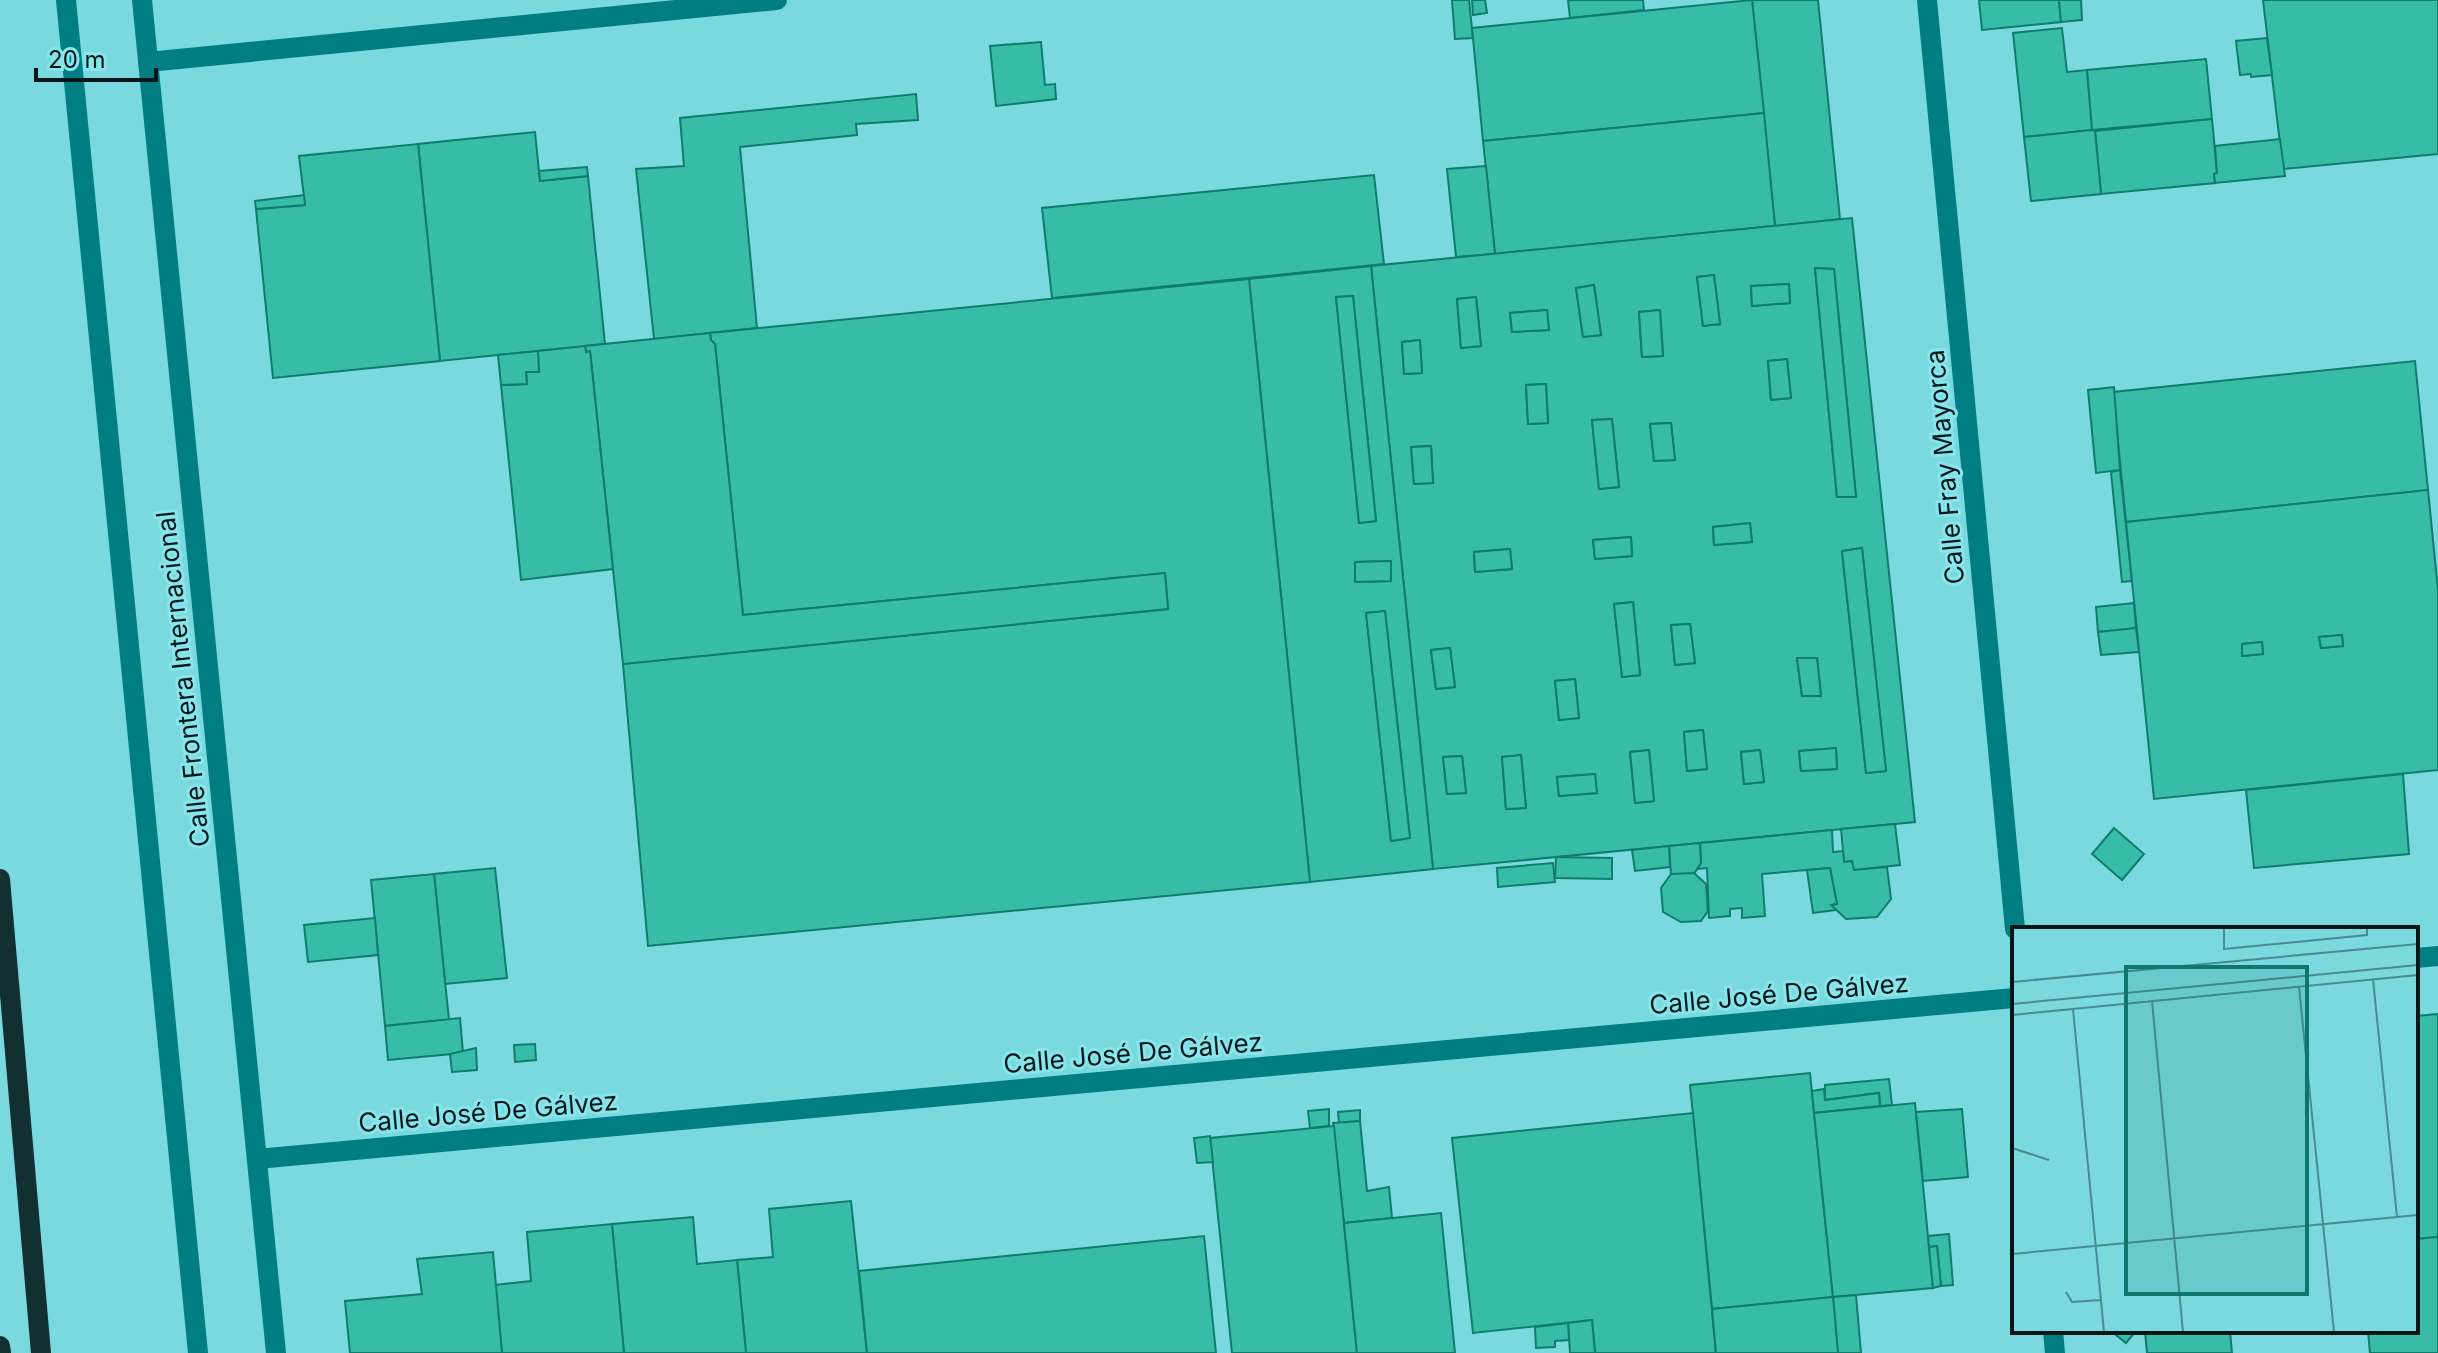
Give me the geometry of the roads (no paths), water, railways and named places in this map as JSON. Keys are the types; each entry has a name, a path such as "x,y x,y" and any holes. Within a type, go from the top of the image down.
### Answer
{"main road":[{"path":"0,879 41,1353"},
{"path":"0,1346 1,1353"}],"street":[{"path":"66,0 198,1353"},
{"name":"Calle Frontera Internacional","path":"142,0 276,1353"},
{"path":"148,62 777,0"},
{"name":"Calle Fray Mayorca","path":"1927,0 2015,927"},
{"path":"2418,958 2438,956"},
{"name":"Calle José De Gálvez","path":"257,1159 2012,998"},
{"path":"2053,1333 2055,1353"}]}
